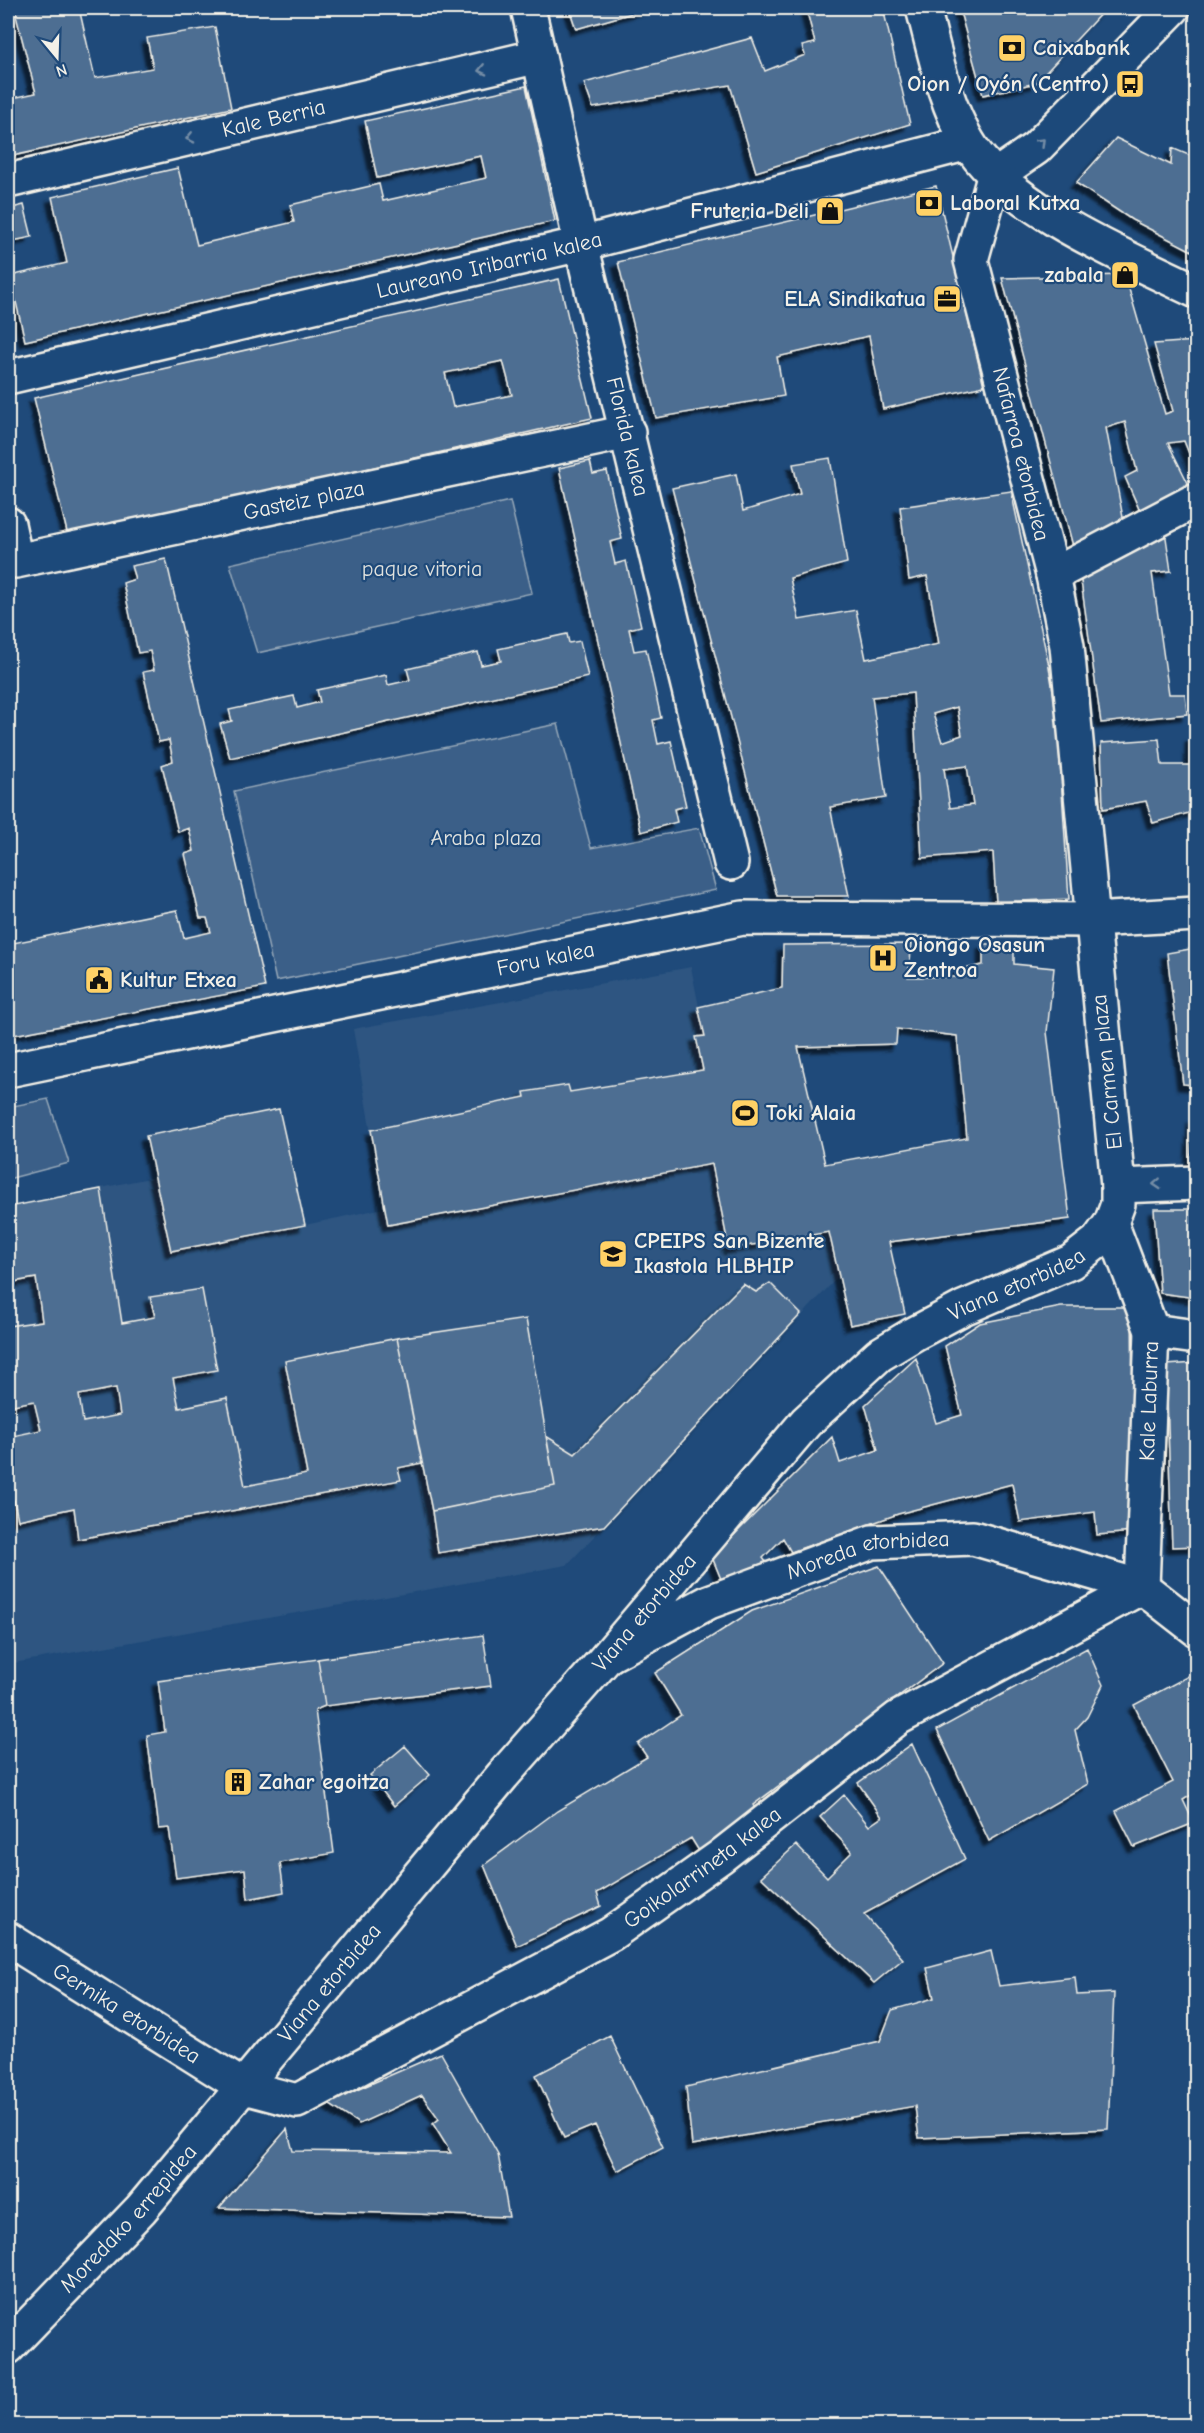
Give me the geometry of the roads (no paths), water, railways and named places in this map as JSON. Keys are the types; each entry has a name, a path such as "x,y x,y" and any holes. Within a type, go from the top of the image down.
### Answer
{"street":[{"name":"Florida kalea","path":"528,8 581,244 731,863"},
{"path":"923,8 949,102 968,142 994,177 1064,224 1197,291"},
{"path":"994,177 1036,148 1173,8"},
{"name":"Kale Berria","path":"8,181 539,56"},
{"name":"Laureano Iribarria kalea","path":"8,377 581,244 968,142"},
{"name":"Nafarroa etorbidea","path":"994,177 971,260 1053,575 1067,646 1092,920"},
{"name":"Gasteiz plaza","path":"8,524 16,561 628,432"},
{"path":"1053,575 1197,500"},
{"name":"Foru kalea","path":"8,1070 743,918 1092,920 1197,914"},
{"name":"El Carmen plaza","path":"1092,920 1118,1186 1118,1204 1111,1223"},
{"path":"1118,1186 1197,1182"},
{"name":"Kale Laburra","path":"1111,1223 1152,1331 1142,1587"},
{"name":"Viana etorbidea","path":"244,2087 503,1775 607,1657 806,1422 879,1355 963,1308 1071,1262 1098,1241 1111,1223"},
{"path":"1152,1331 1197,1337"},
{"name":"Moreda etorbidea","path":"607,1657 709,1602 872,1542 974,1538 1142,1587"},
{"path":"1142,1587 1196,1630"},
{"name":"Goikolarrineta kalea","path":"244,2087 297,2101 611,1934 720,1857 898,1718 1142,1587"},
{"name":"Gernika etorbidea","path":"8,1939 244,2087"},
{"name":"Moredako errepidea","path":"8,2348 141,2209 244,2087"}],"place":[{"name":"Caixabank","path":"1012,48"},
{"name":"Oion / Oyón (Centro)","path":"1130,84"},
{"name":"Laboral Kutxa","path":"929,203"},
{"name":"Fruteria Deli","path":"830,211"},
{"name":"zabala","path":"1125,275"},
{"name":"ELA Sindikatua","path":"947,299"},
{"name":"Oiongo Osasun Zentroa","path":"883,958"},
{"name":"Kultur Etxea","path":"99,980"},
{"name":"Toki Alaia","path":"745,1113"},
{"name":"CPEIPS San Bizente Ikastola HLBHIP","path":"613,1254"},
{"name":"Zahar egoitza","path":"238,1782"}],"park label":[{"name":"paque vitoria","path":"422,569"},
{"name":"Araba plaza","path":"486,838"}]}
